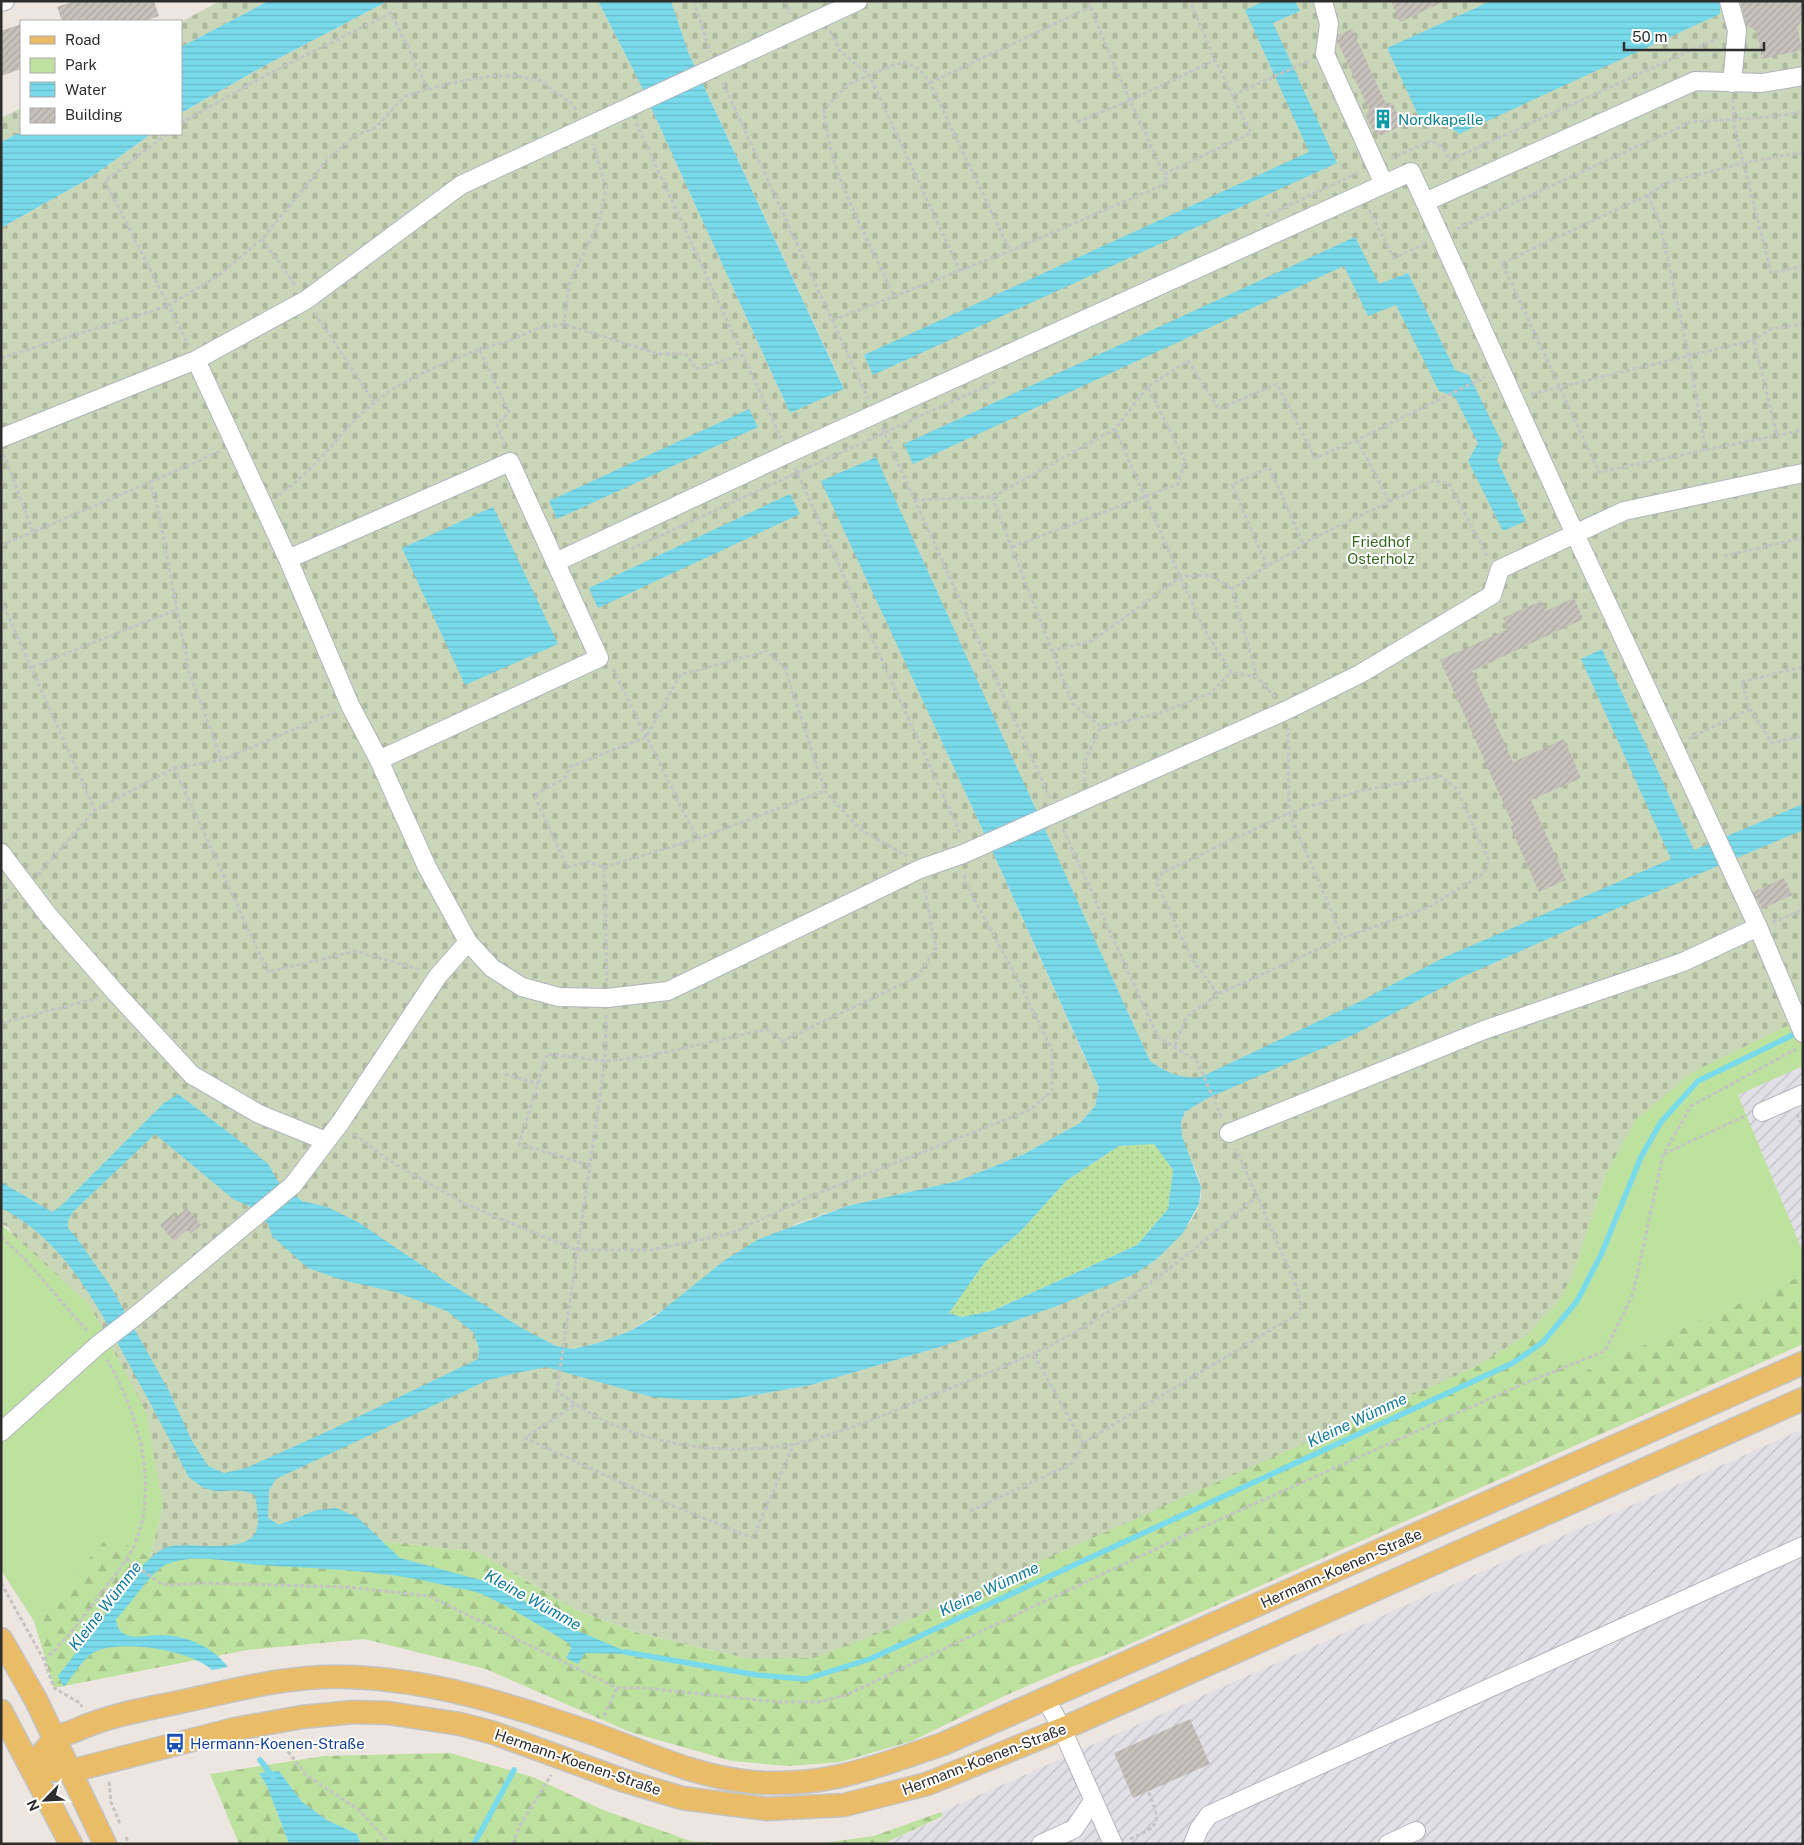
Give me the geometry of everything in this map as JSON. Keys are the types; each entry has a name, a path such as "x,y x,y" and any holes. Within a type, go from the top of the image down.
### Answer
{"main road":[{"name":"Hermann-Koenen-Straße","path":"32,1768 56,1739 104,1718 266,1684 350,1677 416,1684 463,1692 509,1704 688,1770 721,1778 787,1783 820,1781 851,1775 943,1744 1803,1363"},
{"name":"Hermann-Koenen-Straße","path":"32,1768 71,1771 175,1743 268,1722 352,1712 424,1717 494,1733 622,1780 682,1798 767,1809 844,1805 896,1794 927,1784 1062,1729 1803,1400"},
{"path":"1,1638 56,1739 105,1844"},
{"path":"1,1710 71,1844"}],"street":[{"path":"1,438 196,360 306,300 461,185 586,125 858,1"},
{"path":"1323,1 1329,24 1325,54 1384,184"},
{"path":"1730,1 1737,30 1732,83"},
{"path":"1425,202 1695,81 1762,83 1803,76"},
{"path":"556,562 789,454 1411,172 1515,399 1574,534 1758,927 1803,1032"},
{"path":"196,360 288,559 350,705 378,760 427,867 468,942 492,968 522,987 559,997 607,998 668,991 920,868 971,850 1052,815 1288,710 1360,674 1492,595 1500,569 1574,534 1624,512 1803,473"},
{"path":"288,559 510,462 599,658 378,760"},
{"path":"1,853 116,993 192,1076 259,1114 326,1141"},
{"path":"1229,1133 1484,1030 1683,962 1758,927"},
{"path":"3,1427 293,1185 340,1123 438,976 468,942"},
{"path":"1762,1112 1803,1094"},
{"path":"1193,1844 1199,1829 1209,1815 1803,1546"},
{"path":"1046,1699 1062,1729 1093,1801 1120,1842"},
{"path":"1041,1844 1074,1829 1093,1801"},
{"path":"1388,1844 1416,1831"}],"path":[{"path":"694,1 711,68 833,320 915,500 1052,815 1158,1037 1197,1061 1298,1290 1301,1306 1299,1313 1083,1443 1074,1463 970,1510"},
{"path":"833,320 893,294 960,271 1010,251 1167,183 1088,1"},
{"path":"1164,174 1251,134 1215,60 1190,1"},
{"path":"930,83 1090,7"},
{"path":"182,122 268,74 391,13 428,89"},
{"path":"823,18 840,50 869,75 960,271"},
{"path":"1077,122 1131,100 1215,60"},
{"path":"893,294 843,182 826,135 824,110 847,85 869,75 905,62 920,70 930,83 1010,251"},
{"path":"1233,95 1304,63"},
{"path":"1,358 168,306 218,276 262,239 329,158 355,136 375,128 405,96 428,89 491,76 518,76 541,81 572,104 586,125 606,188 599,222 569,284 564,324"},
{"path":"1732,83 1733,118 1772,272 1803,266"},
{"path":"340,1123 390,1161 464,1203 576,1250 652,1250 732,1233 811,1196 1030,1110 1052,1091 1052,1050 1017,978 964,882 971,850 958,828 743,355 632,104"},
{"path":"1361,213 1370,209 1394,258 1691,122 1769,117 1803,112"},
{"path":"167,135 104,181 132,231 196,360"},
{"path":"1803,152 1744,163 1666,183 1648,195 1502,263 1599,472 1803,430"},
{"path":"1648,195 1660,224 1690,357 1706,451"},
{"path":"262,239 306,300 374,402"},
{"path":"263,504 296,483 374,402 418,376 479,349 506,342 536,329 564,324 658,354 686,354 696,369 743,355"},
{"path":"1515,399 1559,386 1690,357 1754,340 1770,329 1803,324"},
{"path":"1754,340 1777,435"},
{"path":"479,349 510,412 497,425 510,462"},
{"path":"915,500 992,497 1115,429 1147,387 1188,361 1219,409 1277,384 1315,458 1357,440 1501,369"},
{"path":"627,551 1001,379"},
{"path":"1012,547 1178,484 1185,462 1147,387"},
{"path":"1115,429 1144,498 1182,576 1203,628 1231,672 1257,677"},
{"path":"1357,440 1389,501"},
{"path":"1,546 235,444"},
{"path":"1,447 33,532"},
{"path":"1267,566 1232,485 1268,467 1303,543"},
{"path":"1232,589 1267,566 1297,550 1303,543 1434,480 1449,483 1477,540 1488,558 1500,569"},
{"path":"150,482 158,509 189,672 222,760"},
{"path":"992,497 1073,704 1101,727"},
{"path":"1724,556 1803,538"},
{"path":"1051,651 1092,641 1182,576 1210,575 1232,589 1257,677 1288,710 1289,813 1343,938"},
{"path":"1,600 95,810"},
{"path":"32,667 176,610"},
{"path":"589,1165 519,1144 547,1054 605,1061 644,1057 767,1029 782,1041 917,977 936,948 920,868 904,853 861,830 825,791 785,668 767,651 680,675 646,737 570,767 564,779 534,795 567,867 589,862 604,867 698,838 825,791"},
{"path":"599,658 612,668 698,838"},
{"path":"1803,667 1741,682 1750,709 1772,743 1803,736"},
{"path":"1101,727 1160,713 1211,693 1231,672"},
{"path":"1,904 27,887 95,810 174,768 222,760 350,705"},
{"path":"1674,746 1750,709"},
{"path":"1088,799 1083,778 1085,760 1101,727"},
{"path":"174,768 268,972 356,951 438,976"},
{"path":"1175,1046 1186,1016 1218,994 1343,938 1429,907 1483,874 1489,861 1456,789 1440,776 1363,790 1289,813 1162,873 1156,882 1192,959 1218,994"},
{"path":"604,867 607,998 605,1061 557,1390 574,1405 631,1431 667,1443 717,1449 794,1444 836,1432 1034,1355 1105,1315 1165,1273 1257,1196"},
{"path":"1758,927 1803,910"},
{"path":"1,1023 116,993"},
{"path":"126,1558 160,1584 171,1586 210,1583 347,1587 429,1596 617,1688 645,1688 778,1702 818,1702 846,1695 1198,1529 1524,1383 1605,1351 1633,1294 1663,1155 1691,1106 1803,1046"},
{"path":"505,1074 539,1084"},
{"path":"1663,1155 1751,1113 1762,1112"},
{"path":"1,1236 104,1341 122,1386 143,1453 146,1480 144,1511 138,1537 126,1558 66,1640 44,1660"},
{"path":"1,1245 6,1240"},
{"path":"1034,1355 1083,1443"},
{"path":"574,1405 525,1438 659,1500 753,1538 794,1444"},
{"path":"1,1583 44,1660 54,1688 80,1703 90,1724"},
{"path":"268,1722 291,1758 306,1775 359,1810 390,1844"},
{"path":"1120,1842 1149,1831 1156,1824 1158,1815 1148,1791"}],"shaded area":[{"path":"1803,1066 1803,1252 1738,1095"},
{"path":"1803,1429 1803,1844 884,1844 943,1817 941,1812"}],"green space":[{"path":"220,1 269,1 182,46 182,21"},
{"name":"Friedhof Osterholz","path":"388,1 598,1 638,79 790,413 844,388 688,52 671,1 1491,1 1387,49 1431,119 1447,124 1459,133 1720,14 1720,1 1803,1 1803,1018 1606,1174 1573,1275 1558,1302 1528,1334 1475,1367 887,1630 814,1658 749,1659 640,1633 578,1611 478,1552 299,1532 184,1558 150,1557 163,1506 8,1227 1,1224 1,228 90,178 150,135 182,135 182,112 264,66","holes":["875,457 1150,1061 1166,1072 1186,1078 1207,1098 1187,1111 1181,1121 1183,1140 1201,1187 1198,1207 1180,1235 1158,1258 940,1347 811,1385 727,1400 573,1349 598,1343 630,1331 798,1223 847,1206 958,1181 1024,1154 1080,1123 1095,1106 1099,1089 980,824 822,482"]},
{"path":"20,108 20,132 1,142 1,118"},
{"path":"1803,1018 1803,1066 1738,1095 1803,1252 1803,1275 1583,1372 1528,1334 1558,1302 1573,1275 1606,1174 1635,1121 1691,1073"},
{"path":"1154,1143 1173,1170 1168,1209 1137,1245 992,1311 961,1317 948,1313 985,1262 1021,1231 1066,1181 1119,1146"},
{"path":"1,1224 89,1304 146,1412 163,1506 150,1557 109,1536 34,1621 1,1570"},
{"path":"1803,1275 1803,1344 1105,1655 1071,1667 1002,1697 912,1741 840,1762 789,1766 732,1761 630,1732 486,1669 364,1639 247,1650 54,1688 34,1621 109,1535 150,1557 299,1532 478,1552 578,1611 639,1633 749,1659 1475,1367 1528,1334 1583,1372"},
{"path":"450,1753 533,1777 603,1810 691,1841 743,1844 361,1844 357,1834 327,1820 302,1802 279,1771 259,1773 267,1786 289,1844 239,1844 210,1774 324,1756"},
{"path":"941,1812 943,1816 883,1844 815,1844 874,1836"}],"water":[{"path":"269,1 388,1 264,66 182,112 182,46"},
{"path":"598,1 671,1 688,52 844,389 790,413 638,79"},
{"path":"1264,1 1295,1 1300,11 1273,23 1337,163 873,375 864,355 1309,152 1245,10"},
{"path":"1491,1 1720,1 1720,14 1459,134 1441,122 1431,119 1420,119 1387,48"},
{"path":"20,132 20,135 150,135 90,178 1,228 1,142"},
{"path":"1355,237 1379,284 1408,273 1455,370 1469,375 1503,445 1497,460 1526,521 1503,531 1468,461 1478,443 1455,397 1439,391 1396,305 1368,316 1344,266 913,464 904,444"},
{"path":"749,409 758,427 557,519 549,501"},
{"path":"876,457 1150,1061 1174,1074 1187,1077 1201,1077 1361,1001 1445,957 1671,859 1581,659 1602,649 1694,850 1803,804 1803,830 1611,911 1462,977 1351,1036 1208,1098 1185,1112 1181,1122 1182,1136 1201,1187 1199,1204 1183,1233 1158,1258 1135,1274 1057,1306 940,1347 811,1385 727,1400 686,1400 652,1397 546,1367 488,1380 276,1479 269,1490 268,1518 279,1525 317,1510 336,1508 357,1517 400,1558 495,1584 569,1627 632,1654 585,1653 578,1664 566,1658 571,1649 570,1644 506,1606 475,1592 425,1581 378,1573 260,1565 213,1559 190,1559 167,1564 154,1574 116,1619 117,1625 121,1632 129,1636 160,1635 189,1640 207,1648 228,1667 212,1670 202,1663 171,1652 135,1646 117,1647 102,1649 87,1657 64,1687 58,1676 145,1563 167,1547 177,1545 217,1546 243,1543 252,1538 257,1529 258,1512 255,1495 238,1490 215,1491 207,1489 188,1476 93,1299 62,1257 44,1238 24,1222 1,1208 1,1182 52,1212 62,1205 164,1103 178,1094 268,1164 279,1183 302,1201 327,1207 358,1222 442,1279 525,1330 556,1346 573,1349 598,1343 630,1331 654,1317 725,1260 759,1239 847,1206 958,1181 1024,1154 1080,1123 1095,1106 1099,1088 980,824 821,481","holes":["155,1134 233,1199 251,1207 268,1224 272,1236 308,1268 342,1280 395,1292 447,1311 474,1333 479,1349 478,1359 335,1428 246,1468 224,1473 208,1466 192,1441 169,1391 111,1287 68,1228 68,1220 74,1211","1154,1144 1173,1170 1168,1209 1137,1245 992,1311 961,1317 949,1313 985,1262 1021,1231 1066,1181 1119,1146"]},
{"path":"790,494 800,514 598,608 589,588"},
{"path":"493,507 558,644 465,685 402,548"},
{"path":"279,1771 302,1802 327,1820 357,1834 361,1844 289,1844 267,1786 259,1773"}],"building":[{"path":"74,1 154,1 159,16 148,20 62,20 57,7"},
{"path":"1391,1 1445,1 1400,22"},
{"path":"1740,1 1803,1 1803,18 1797,27 1802,50 1762,59 1757,32 1746,24"},
{"path":"20,24 20,69 1,76 1,31"},
{"path":"1352,29 1385,102 1393,104 1400,121 1397,128 1381,135 1374,133 1366,116 1369,109 1337,41 1338,35"},
{"path":"1574,598 1583,619 1472,671 1513,762 1564,739 1581,778 1531,800 1566,880 1539,892 1510,826 1513,825 1440,660 1508,629 1503,618 1541,601 1546,611"},
{"path":"1784,878 1792,895 1762,909 1754,892"},
{"path":"187,1208 201,1225 190,1234 187,1230 174,1241 160,1225 173,1214 176,1218"},
{"path":"1190,1719 1210,1764 1133,1798 1114,1753"}],"waterway":[{"name":"Kleine Wümme","path":"625,1652 757,1675 806,1679 870,1659 1513,1363 1543,1342 1577,1301 1601,1255 1641,1157 1661,1122 1698,1081 1801,1031"},
{"path":"260,1760 273,1777"},
{"path":"474,1844 514,1770"}],"place":[{"name":"Nordkapelle","path":"1383,119"},
{"name":"Hermann-Koenen-Straße","path":"175,1743"}]}
